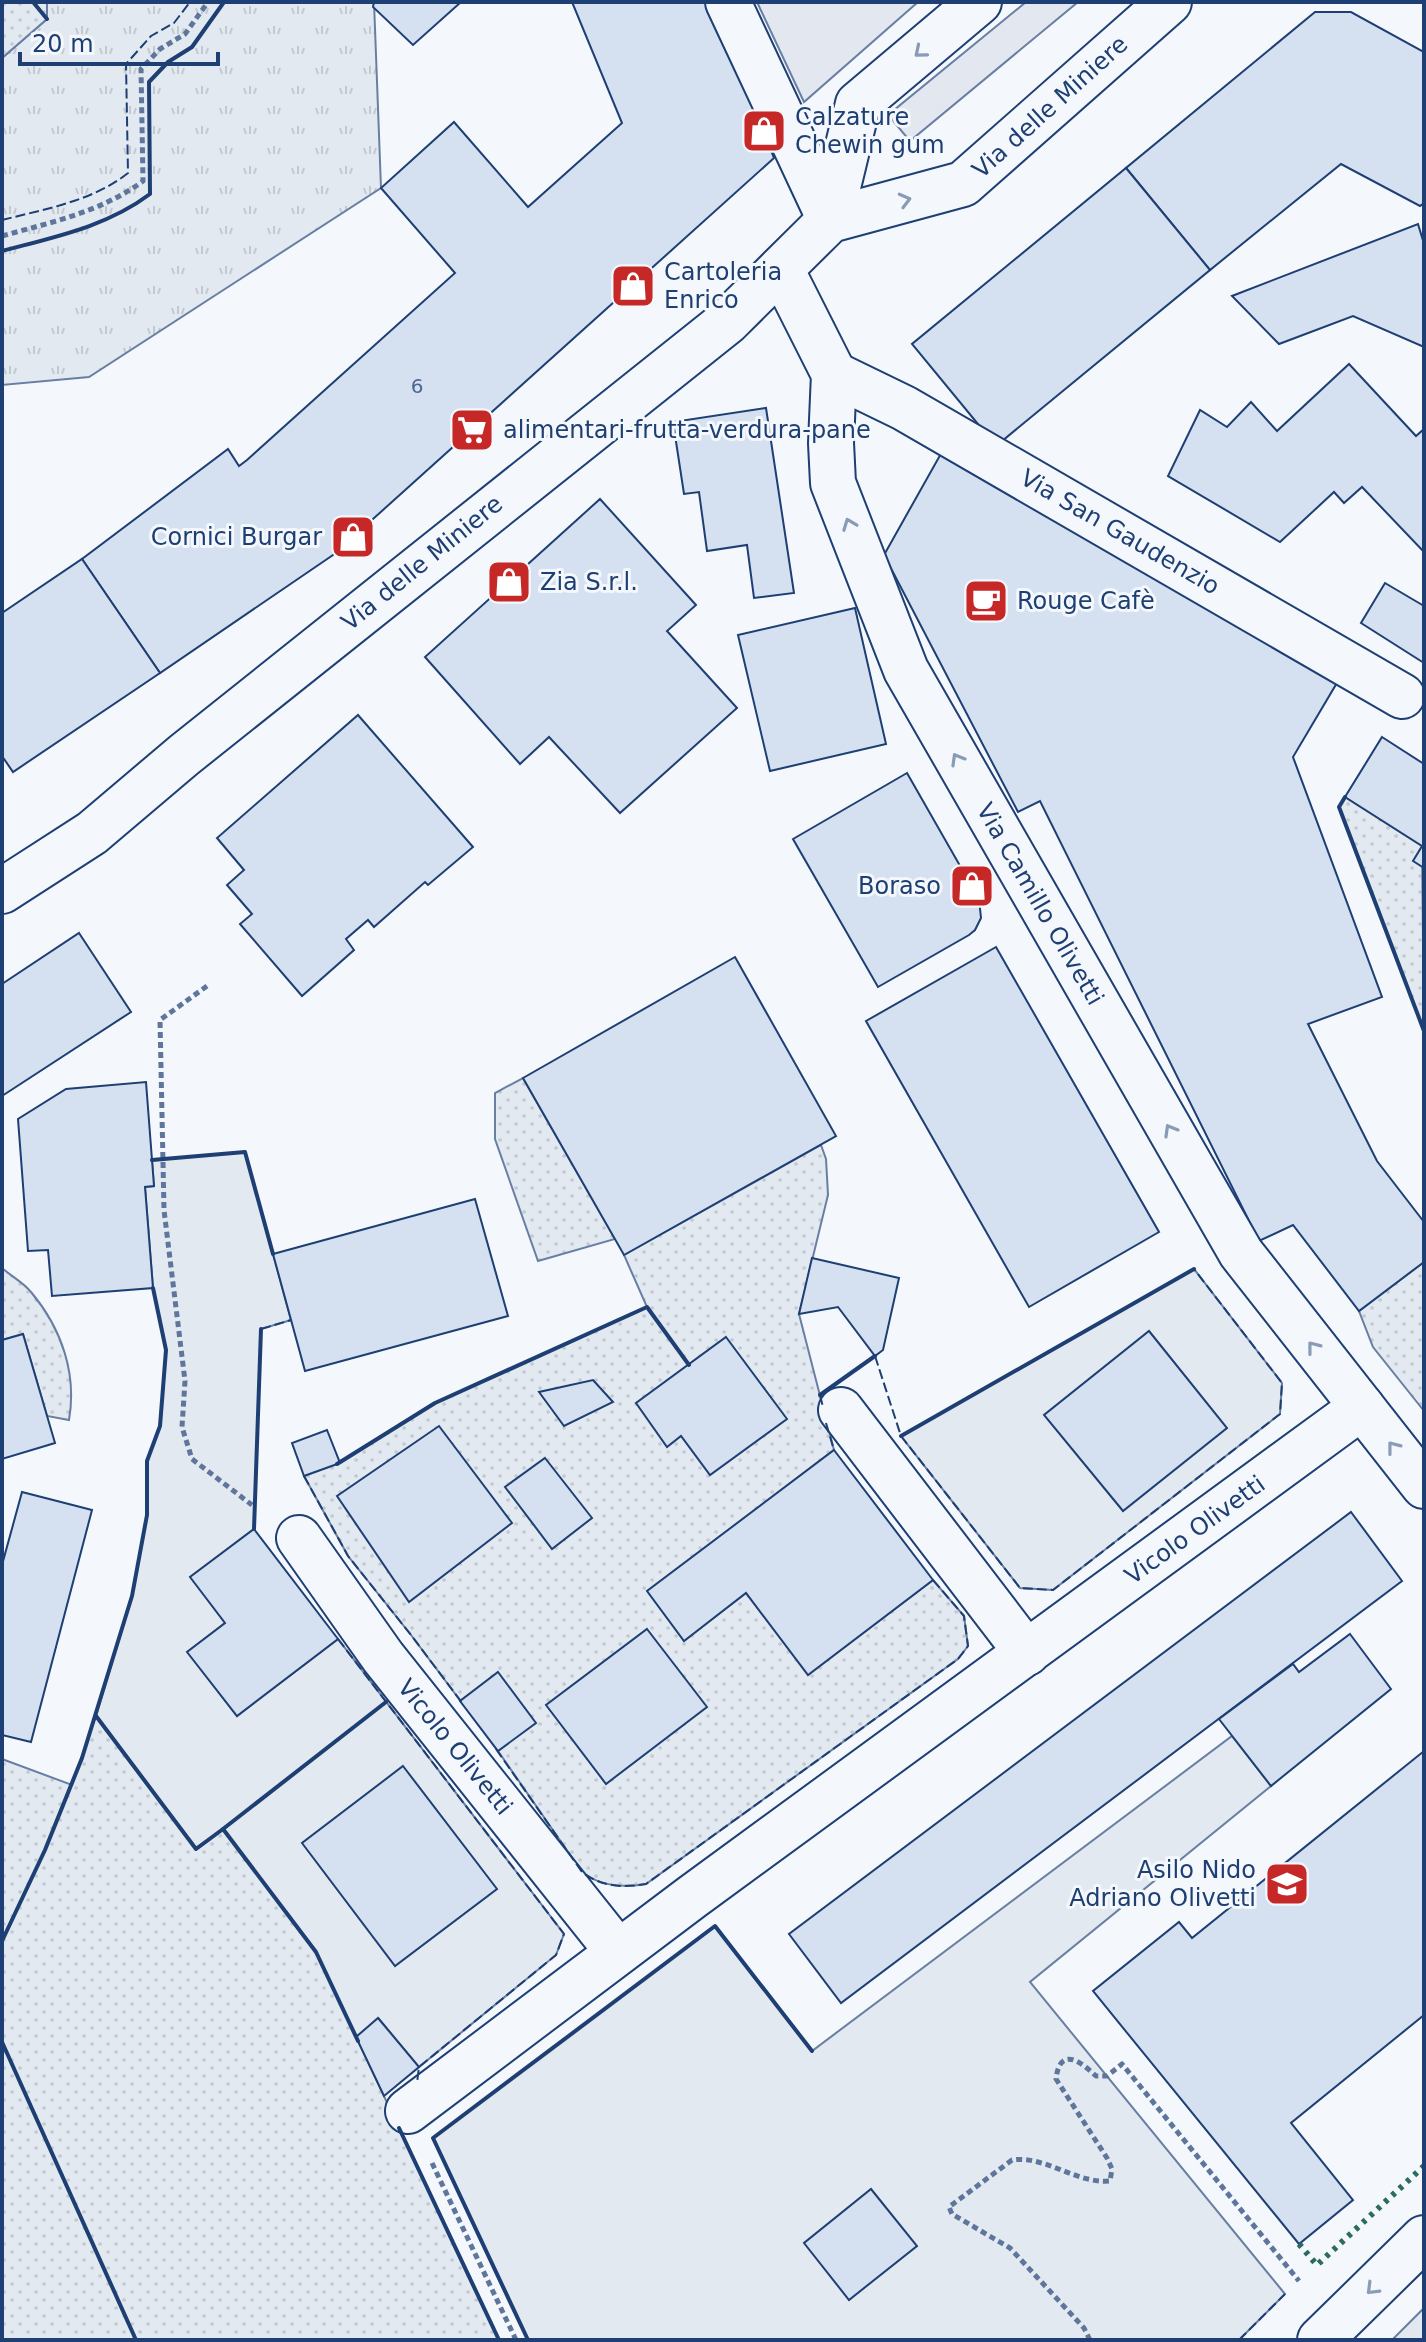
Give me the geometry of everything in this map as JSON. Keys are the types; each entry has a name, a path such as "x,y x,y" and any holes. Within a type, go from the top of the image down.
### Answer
{"street":[{"path":"728,2 830,220"},
{"path":"830,220 858,104 979,2"},
{"name":"Via delle Miniere","path":"2,891 92,833 284,675 727,322 830,220 963,184 1169,2"},
{"name":"Via Camillo Olivetti","path":"781,269 834,374 833,483 906,670 1241,1253 1424,1486"},
{"name":"Via San Gaudenzio","path":"834,374 904,408 1402,696"},
{"name":"Vicolo Olivetti","path":"408,2111 618,1952 1362,1407"},
{"path":"841,1410 1027,1653"},
{"name":"Vicolo Olivetti","path":"299,1538 383,1657 618,1952"},
{"path":"1328,2332 1424,2238"}],"path":[{"path":"2,236 79,215 120,197 143,181 141,69 160,49 185,34 208,2"},
{"path":"207,986 160,1020 164,1210 185,1381 182,1427 192,1459 299,1538"},
{"path":"1090,2340 1084,2328 1010,2248 952,2214 949,2207 1019,2158 1096,2183 1110,2181 1112,2169 1107,2158 1056,2079 1057,2068 1065,2060 1074,2059 1096,2076 1107,2076 1122,2064 1328,2332"},
{"path":"408,2111 516,2340"}],"green space":[{"path":"2,2 47,2 47,19 2,58"},
{"path":"47,2 374,2 381,188 89,377 2,385 2,58 47,19"},
{"path":"1345,797 1422,846 1424,1031 1339,807"},
{"path":"523,1078 615,1239 538,1261 495,1139 495,1093"},
{"path":"821,1145 826,1159 828,1195 799,1314 834,1450 648,1592 684,1640 746,1593 808,1674 933,1580 964,1616 968,1646 958,1659 646,1884 621,1886 605,1883 582,1872 498,1751 348,1556 304,1476 340,1463 435,1403 647,1307 624,1255"},
{"path":"245,1152 291,1320 261,1329 254,1529 191,1577 225,1623 188,1652 237,1716 338,1639 564,1934 556,1955 419,2067 379,2019 356,2037 316,1952 223,1829 196,1849 96,1716 132,1596 147,1515 147,1461 160,1426 166,1350 153,1288 145,1187 154,1186 152,1160"},
{"path":"1424,1262 1424,1411 1373,1347 1359,1311"},
{"path":"2,1268 31,1292 59,1337 69,1369 69,1420 47,1416 23,1334 2,1340"},
{"path":"1194,1269 1282,1383 1280,1414 1053,1590 1020,1588 901,1436"},
{"path":"96,1716 196,1848 223,1829 316,1952 499,2340 2,2340 2,1759 72,1785"},
{"path":"1232,1736 1271,1786 1030,1982 1285,2294 1239,2340 528,2340 433,2138 715,1926 812,2051"}],"shaded area":[{"path":"757,2 918,2 804,102"},
{"path":"1026,2 1078,2 910,141 888,115"},
{"path":"1424,2308 1424,2340 1392,2340"}],"building":[{"path":"374,2 461,2 413,45 373,7"},
{"path":"572,2 711,2 774,158 333,555 160,673 82,559 228,449 239,466 247,460 455,273 381,188 454,122 528,207 622,123"},
{"path":"1315,12 1351,12 1424,52 1424,203 1420,206 1341,164 1210,270 1126,168"},
{"path":"1126,168 1210,270 996,446 912,344"},
{"path":"1418,224 1424,244 1424,347 1353,316 1279,344 1232,296"},
{"path":"1349,364 1416,436 1424,429 1424,552 1362,487 1344,503 1334,492 1280,542 1168,476 1200,410 1227,427 1251,402 1277,431"},
{"path":"766,408 794,593 754,598 747,545 707,551 699,492 684,494 673,422"},
{"path":"943,450 1341,676 1293,757 1382,997 1308,1024 1377,1161 1424,1222 1424,1262 1359,1311 1293,1225 1259,1241 1040,801 1018,812 884,555"},
{"path":"600,499 696,605 667,631 737,708 620,813 549,737 520,764 425,657"},
{"path":"82,559 160,673 13,772 2,756 2,613"},
{"path":"1385,583 1424,606 1424,663 1361,623"},
{"path":"855,608 886,744 770,771 738,635"},
{"path":"358,715 473,847 428,885 425,882 374,927 368,920 346,939 354,950 302,996 240,924 252,914 227,885 244,870 217,838"},
{"path":"1382,737 1424,764 1424,868 1413,861 1422,846 1345,797"},
{"path":"907,773 979,899 981,918 969,935 878,987 793,839"},
{"path":"79,933 131,1012 2,1096 2,984"},
{"path":"996,947 1159,1232 1029,1307 866,1021"},
{"path":"735,957 836,1136 624,1255 523,1078"},
{"path":"146,1082 154,1186 145,1187 153,1288 52,1296 48,1250 28,1251 18,1119 66,1089"},
{"path":"475,1199 508,1316 305,1371 273,1254"},
{"path":"812,1258 899,1278 883,1350 875,1356 838,1307 799,1314"},
{"path":"1149,1331 1227,1428 1123,1511 1044,1415"},
{"path":"23,1334 55,1443 2,1459 2,1340"},
{"path":"726,1337 787,1419 710,1475 681,1436 667,1447 636,1403"},
{"path":"593,1380 613,1402 564,1426 539,1392"},
{"path":"439,1426 512,1523 409,1602 337,1496"},
{"path":"327,1430 340,1463 304,1476 292,1443"},
{"path":"834,1450 933,1580 808,1675 746,1593 684,1641 647,1591"},
{"path":"545,1458 592,1518 552,1549 505,1487"},
{"path":"22,1492 92,1510 31,1742 2,1735 2,1565"},
{"path":"1351,1512 1402,1581 841,2003 789,1934"},
{"path":"254,1529 338,1639 237,1716 187,1652 225,1623 190,1577"},
{"path":"647,1629 707,1707 606,1784 546,1705"},
{"path":"1350,1634 1391,1689 1271,1786 1219,1719 1293,1664 1299,1672"},
{"path":"498,1672 536,1723 498,1751 460,1701"},
{"path":"1424,1751 1424,2015 1291,2123 1353,2200 1299,2244 1093,1991 1179,1922 1192,1938"},
{"path":"403,1766 497,1889 395,1966 302,1843"},
{"path":"378,2018 419,2067 384,2096 356,2037"},
{"path":"871,2189 917,2246 849,2300 804,2243"}],"hedge":[{"path":"1299,2244 1317,2265 1424,2166"}],"fence":[{"path":"2,220 84,197 128,173 126,64 151,36 174,23 190,2"},
{"path":"875,1356 901,1436 1020,1588 1053,1590 1280,1414 1282,1383 1194,1269"},
{"path":"261,1329 291,1320"},
{"path":"820,1395 823,1407"},
{"path":"826,1423 834,1450"},
{"path":"304,1476 348,1556 463,1704"},
{"path":"496,1749 582,1872 612,1885 646,1884 958,1659 968,1646 964,1616 933,1580"},
{"path":"338,1639 564,1934 556,1955 419,2067 417,2083"},
{"path":"1239,2340 1285,2294"}],"wall":[{"path":"33,2 47,19"},
{"path":"2,251 98,223 150,194 149,82 168,62 192,47 224,2"},
{"path":"1345,797 1339,807 1424,1031"},
{"path":"152,1160 245,1152 273,1254"},
{"path":"901,1436 1194,1269"},
{"path":"2,1941 45,1850 82,1758 132,1596 147,1515 147,1461 160,1426 166,1350 153,1288"},
{"path":"337,1464 435,1403 647,1307 689,1365"},
{"path":"254,1529 261,1329"},
{"path":"820,1395 875,1356"},
{"path":"223,1829 386,1702"},
{"path":"96,1716 196,1849 223,1829 316,1952 358,2041"},
{"path":"528,2340 433,2138 715,1926 812,2051"},
{"path":"2,2042 136,2340"},
{"path":"399,2128 499,2340"}],"place":[{"name":"Calzature Chewin gum","path":"764,131"},
{"name":"Cartoleria Enrico","path":"633,286"},
{"name":"alimentari-frutta-verdura-pane","path":"472,430"},
{"name":"Cornici Burgar","path":"353,537"},
{"name":"Zia S.r.l.","path":"509,582"},
{"name":"Rouge Cafè","path":"986,601"},
{"name":"Boraso","path":"972,886"},
{"name":"Asilo Nido Adriano Olivetti","path":"1287,1884"}]}
